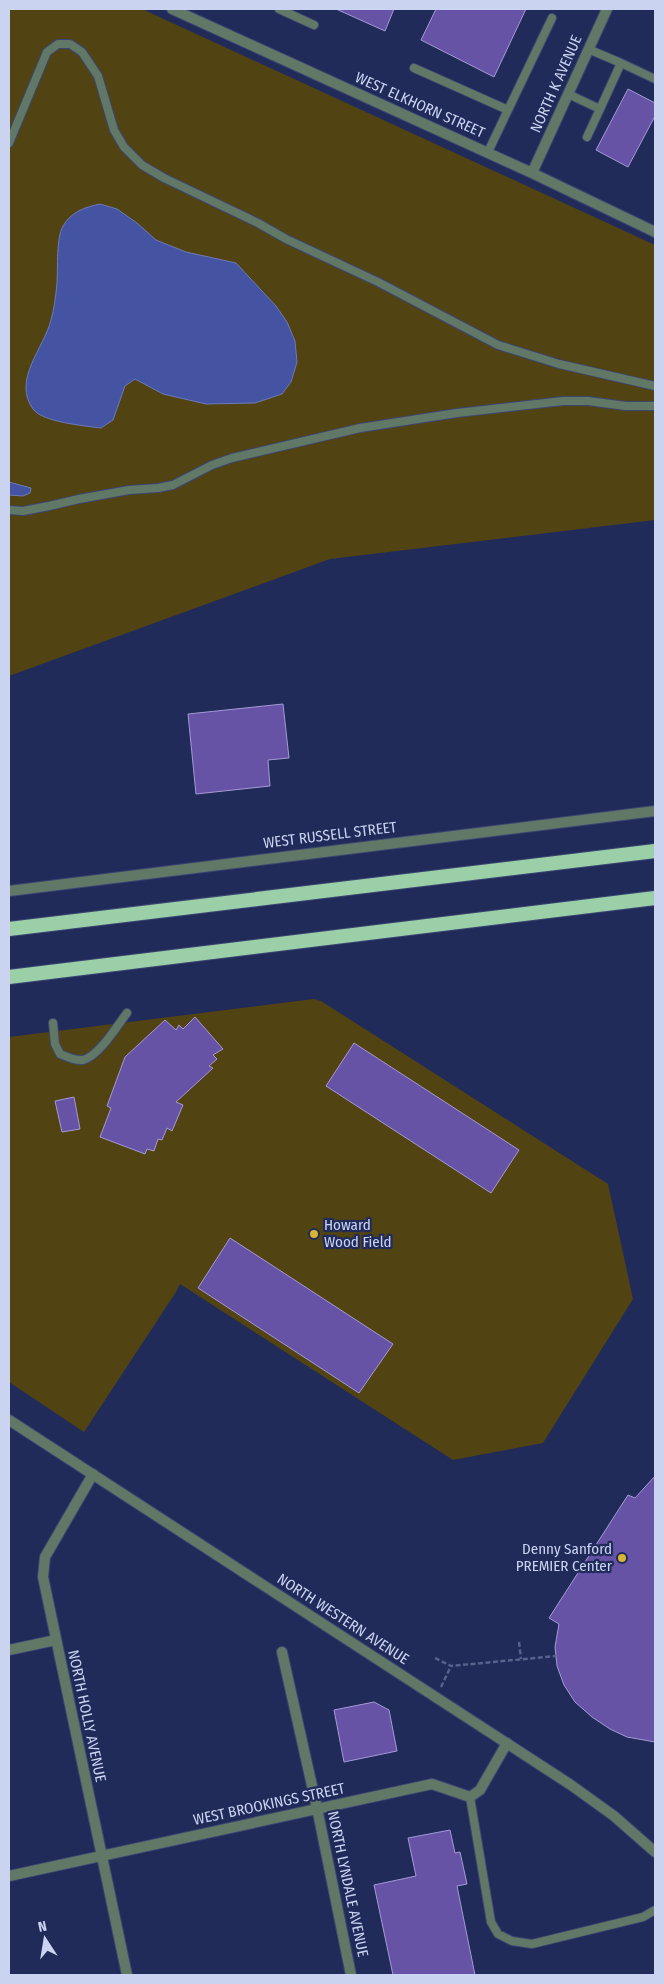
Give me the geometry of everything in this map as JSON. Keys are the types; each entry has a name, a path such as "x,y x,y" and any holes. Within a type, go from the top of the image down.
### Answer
{"highway":[{"path":"9,930 655,851"},
{"path":"9,977 655,898"}],"street":[{"name":"WEST ELKHORN STREET","path":"172,9 488,152 655,232"},
{"name":"NORTH K AVENUE","path":"532,173 607,9"},
{"name":"WEST RUSSELL STREET","path":"9,891 655,811"},
{"name":"NORTH WESTERN AVENUE","path":"9,1420 578,1790 614,1816 655,1852"},
{"name":"NORTH HOLLY AVENUE","path":"93,1474 45,1557 43,1577 127,1975"},
{"path":"9,1650 56,1640"},
{"name":"NORTH LYNDALE AVENUE","path":"282,1652 317,1808 351,1975"},
{"path":"470,1796 480,1790 507,1743"},
{"name":"WEST BROOKINGS STREET","path":"9,1876 432,1784 470,1796"}],"lane":[{"path":"279,9 314,25"},
{"path":"488,152 552,18"},
{"path":"9,143 47,52 58,44 70,44 82,52 98,76 114,130 124,147 142,165 164,178 258,223 286,239 378,282 498,345 559,364 655,386"},
{"path":"588,49 655,79"},
{"path":"587,137 621,63"},
{"path":"414,68 508,110"},
{"path":"568,94 600,109"},
{"path":"9,510 23,510 129,490 173,485 212,465 232,458 360,428 458,413 563,401 588,401 626,406 655,406"},
{"path":"53,1023 55,1044 60,1054 72,1059 83,1060 96,1053 127,1013"},
{"path":"470,1796 491,1922 498,1934 512,1941 532,1944 643,1917 655,1910"}],"path":[{"path":"519,1642 521,1659"},
{"path":"435,1658 451,1666 556,1656"},
{"path":"436,1698 451,1666"}],"shaded area":[{"path":"9,9 142,9 655,245 655,520 330,559 9,676"},
{"name":"Howard Wood Field","path":"314,999 321,1001 608,1184 633,1299 543,1443 453,1460 180,1284 84,1432 9,1382 9,1037"}],"water":[{"path":"100,204 117,209 156,240 186,252 236,263 276,306 287,322 295,341 297,362 291,382 282,394 255,403 206,404 163,394 135,379 125,386 113,420 101,428 54,420 45,417 33,409 27,398 26,387 32,364 52,316 57,288 58,245 61,231 66,221 74,214"},
{"path":"9,482 31,488 30,493 23,496 9,495"}],"building":[{"path":"336,9 394,9 385,31"},
{"path":"436,9 526,9 494,77 421,40"},
{"path":"628,89 655,103 655,116 628,167 596,150"},
{"path":"283,704 289,758 268,760 270,786 196,794 188,714"},
{"path":"195,1017 223,1049 213,1055 217,1059 209,1066 213,1068 176,1102 183,1105 172,1131 167,1128 162,1140 158,1139 154,1151 147,1149 145,1154 100,1137 111,1108 107,1106 125,1057 165,1020 176,1030 179,1025 183,1029"},
{"path":"354,1043 519,1150 491,1193 326,1086"},
{"path":"74,1097 80,1129 62,1132 55,1101"},
{"path":"230,1238 393,1344 359,1393 198,1288"},
{"name":"Denny Sanford PREMIER Center","path":"655,1476 655,1742 627,1737 610,1729 575,1702 564,1685 557,1666 555,1647 559,1624 549,1618 628,1495 635,1498"},
{"path":"374,1702 389,1710 397,1751 344,1762 334,1710"},
{"path":"450,1830 455,1853 460,1852 467,1884 457,1886 475,1975 393,1975 374,1885 416,1876 408,1838"}],"place":[{"name":"Howard Wood Field","path":"314,1234"},
{"name":"Denny Sanford PREMIER Center","path":"622,1558"}]}
